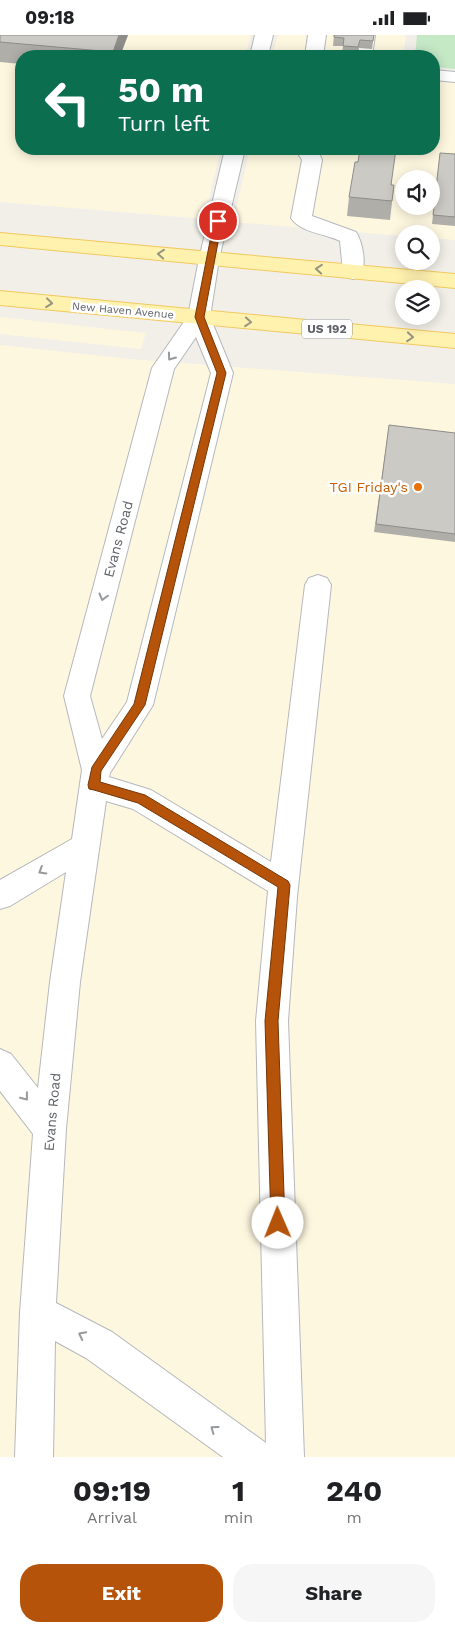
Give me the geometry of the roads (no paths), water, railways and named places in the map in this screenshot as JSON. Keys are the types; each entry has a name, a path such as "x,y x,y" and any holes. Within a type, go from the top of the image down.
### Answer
{"main road":[{"path":"0,239 455,281"},
{"name":"New Haven Avenue","path":"0,298 455,341"}],"street":[{"path":"260,50 264,35"},
{"path":"315,50 317,35"},
{"path":"364,50 366,35"},
{"path":"440,76 455,77"},
{"name":"Evans Road","path":"95,778 77,696 163,368 200,317 209,259 235,155"},
{"path":"310,155 312,160 301,218 323,230 338,231 349,237 352,246 353,272"},
{"name":"Evans Road","path":"34,1457 38,1313 50,1129 65,983 83,847 95,778 140,705 222,373 200,317"},
{"path":"285,1457 272,1021 284,885 318,585"},
{"path":"95,778 141,799 284,885"},
{"path":"0,896 83,847"},
{"path":"0,1065 50,1129"},
{"path":"38,1313 99,1345 254,1457"}],"place":[{"name":"TGI Friday's","path":"418,487"}]}
